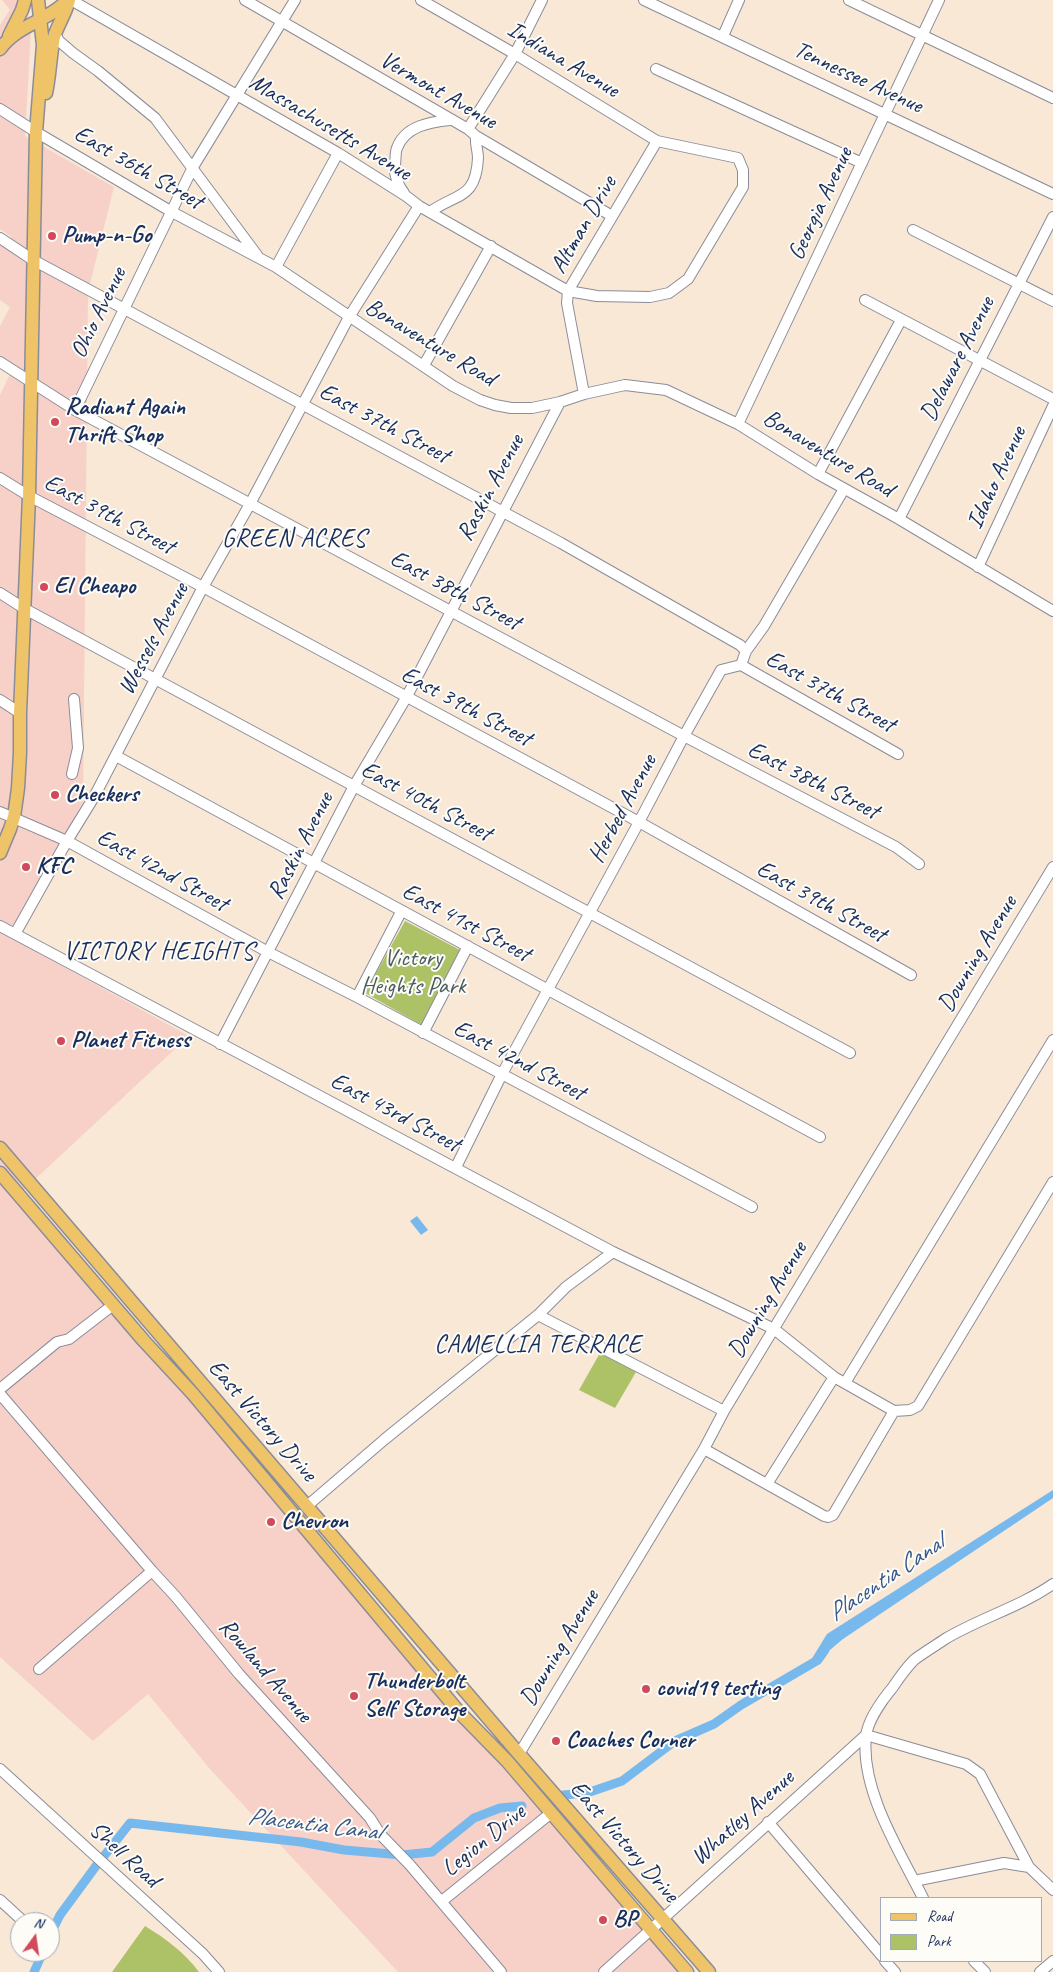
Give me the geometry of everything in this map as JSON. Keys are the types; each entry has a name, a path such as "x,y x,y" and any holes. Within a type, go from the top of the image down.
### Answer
{"main road":[{"path":"4,44 22,10 25,0"},
{"path":"0,853 14,817 18,782 29,496 36,132 43,45 38,0"},
{"path":"4,44 31,23 59,10 69,0"},
{"path":"37,119 44,109 55,34 66,12 69,0"},
{"name":"East Victory Drive","path":"0,1148 519,1754 709,1972"},
{"name":"East Victory Drive","path":"0,1173 193,1394 465,1718 507,1761 687,1972"},
{"path":"193,1394 203,1385"},
{"path":"347,1577 360,1568"},
{"path":"465,1718 480,1724 509,1755 514,1757 519,1754"}],"street":[{"name":"Massachusetts Avenue","path":"69,0 338,153 419,206 568,290"},
{"name":"Vermont Avenue","path":"245,0 612,216"},
{"name":"Ohio Avenue","path":"75,410 193,167 235,95 295,0"},
{"name":"Indiana Avenue","path":"421,0 515,54 657,141 738,158 743,170 743,187 688,279 669,293 650,297 597,296 568,290"},
{"path":"430,212 469,191 478,161 478,151 474,145 472,132 542,0"},
{"name":"Tennessee Avenue","path":"644,0 1053,193"},
{"path":"722,36 739,0"},
{"path":"848,0 1053,98"},
{"name":"Georgia Avenue","path":"738,424 939,0"},
{"name":"Bonaventure Road","path":"55,34 59,41 73,54 98,70 155,118 259,258 276,267 453,386 480,400 511,408 532,408 625,385 666,390 738,424 844,490 899,519 1053,611"},
{"path":"50,61 56,55 62,53 73,54"},
{"path":"656,69 862,163"},
{"name":"East 36th Street","path":"0,108 36,132 172,212 259,258"},
{"path":"406,196 398,186 395,169 397,148 405,136 416,128 428,122 450,120"},
{"name":"Altman Drive","path":"584,394 567,303 568,290 657,141"},
{"path":"276,267 338,153"},
{"name":"Wessels Avenue","path":"15,934 94,797 203,587 250,504 349,317 419,206"},
{"name":"Delaware Avenue","path":"899,519 1053,217"},
{"path":"913,230 1053,301"},
{"name":"East 37th Street","path":"0,238 34,260 502,511 723,635 746,651"},
{"path":"424,365 491,246"},
{"path":"865,300 1053,399"},
{"path":"818,474 901,320"},
{"name":"East 38th Street","path":"0,362 75,410 684,736 896,847 919,864"},
{"name":"Raskin Avenue","path":"220,1044 354,786 406,698 560,402"},
{"name":"Idaho Avenue","path":"978,566 1053,406"},
{"name":"East 39th Street","path":"0,478 29,496 203,587 639,822 911,976"},
{"path":"742,665 746,651 764,626 844,490"},
{"name":"East 40th Street","path":"0,593 25,609 850,1053"},
{"name":"East 37th Street","path":"742,665 898,754"},
{"name":"Herbed Avenue","path":"456,1167 502,1074 721,670 742,665"},
{"path":"72,774 78,748 74,699"},
{"path":"0,700 20,713"},
{"name":"East 41st Street","path":"116,756 401,912 468,946 820,1137"},
{"name":"East 42nd Street","path":"0,812 67,841 268,952 357,997 752,1207"},
{"name":"Downing Avenue","path":"519,1754 1053,867"},
{"path":"357,997 401,912"},
{"name":"East 43rd Street","path":"0,926 220,1044 456,1167 612,1252 774,1329 834,1377 894,1412"},
{"path":"423,1033 468,946"},
{"path":"845,1383 1053,1040"},
{"path":"704,1449 824,1516 828,1518 833,1516 894,1412 910,1410 918,1406 1053,1182"},
{"path":"307,1506 385,1439 538,1315 566,1287 612,1252"},
{"path":"0,1389 57,1342 69,1339 113,1304"},
{"path":"538,1315 724,1411"},
{"path":"767,1484 834,1377"},
{"name":"Rowland Avenue","path":"0,1394 176,1597 239,1674 370,1818 380,1834 442,1901 501,1972"},
{"path":"39,1669 152,1571"},
{"path":"922,1897 897,1849 873,1794 867,1761 866,1735 880,1703 915,1660 945,1639 993,1614 1036,1596 1053,1584"},
{"path":"866,1735 966,1764 980,1774 1029,1867 1053,1890"},
{"name":"Whatley Avenue","path":"604,1972 866,1735"},
{"name":"Shell Road","path":"0,1770 203,1954 219,1972"},
{"name":"Legion Drive","path":"442,1901 551,1813"},
{"path":"768,1822 880,1954"},
{"path":"914,1881 1004,1863 1029,1867"},
{"path":"0,1900 13,1912"},
{"path":"1040,1972 1053,1960"},
{"path":"886,1962 895,1972"},
{"path":"975,1962 985,1972"}],"shaded area":[{"path":"2,0 25,0 31,29 25,136 114,187 88,292 83,802 8,936 189,1036 16,1197 682,1972 398,1972 210,1769 148,1694 93,1741 0,1657 0,395 10,374 0,367 0,326 10,307 0,300 0,246 12,237 0,229 0,25 10,10"}],"green space":[{"name":"Victory Heights Park","path":"405,921 460,950 422,1025 365,993"},
{"path":"600,1353 636,1372 615,1408 579,1390"},
{"path":"145,1926 174,1946 199,1972 112,1972"}],"water":[{"path":"417,1216 428,1230 421,1235 410,1221"},
{"path":"1053,1490 1053,1498 843,1639 818,1660 741,1705 811,1660 827,1634"}],"waterway":[{"name":"Placentia Canal","path":"563,1795 587,1793 622,1781 675,1741 714,1724 741,1705 818,1660 825,1650"},
{"name":"Placentia Canal","path":"104,1856 130,1823 301,1842 344,1850 402,1855 432,1852 474,1818 500,1808 522,1806"},
{"name":"Placentia Canal","path":"60,1915 96,1866"},
{"name":"Placentia Canal","path":"34,1972 38,1962"}],"place":[{"name":"Pump-n-Go","path":"52,236"},
{"name":"Radiant Again Thrift Shop","path":"55,422"},
{"name":"El Cheapo","path":"44,587"},
{"name":"Checkers","path":"55,795"},
{"name":"KFC","path":"26,867"},
{"name":"Planet Fitness","path":"61,1041"},
{"name":"Chevron","path":"271,1522"},
{"name":"covid19 testing","path":"646,1689"},
{"name":"Thunderbolt Self Storage","path":"354,1696"},
{"name":"Coaches Corner","path":"556,1741"},
{"name":"BP","path":"603,1920"}],"district":[{"name":"GREEN ACRES","path":"294,539"},
{"name":"VICTORY HEIGHTS","path":"159,952"},
{"name":"CAMELLIA TERRACE","path":"538,1345"}]}
